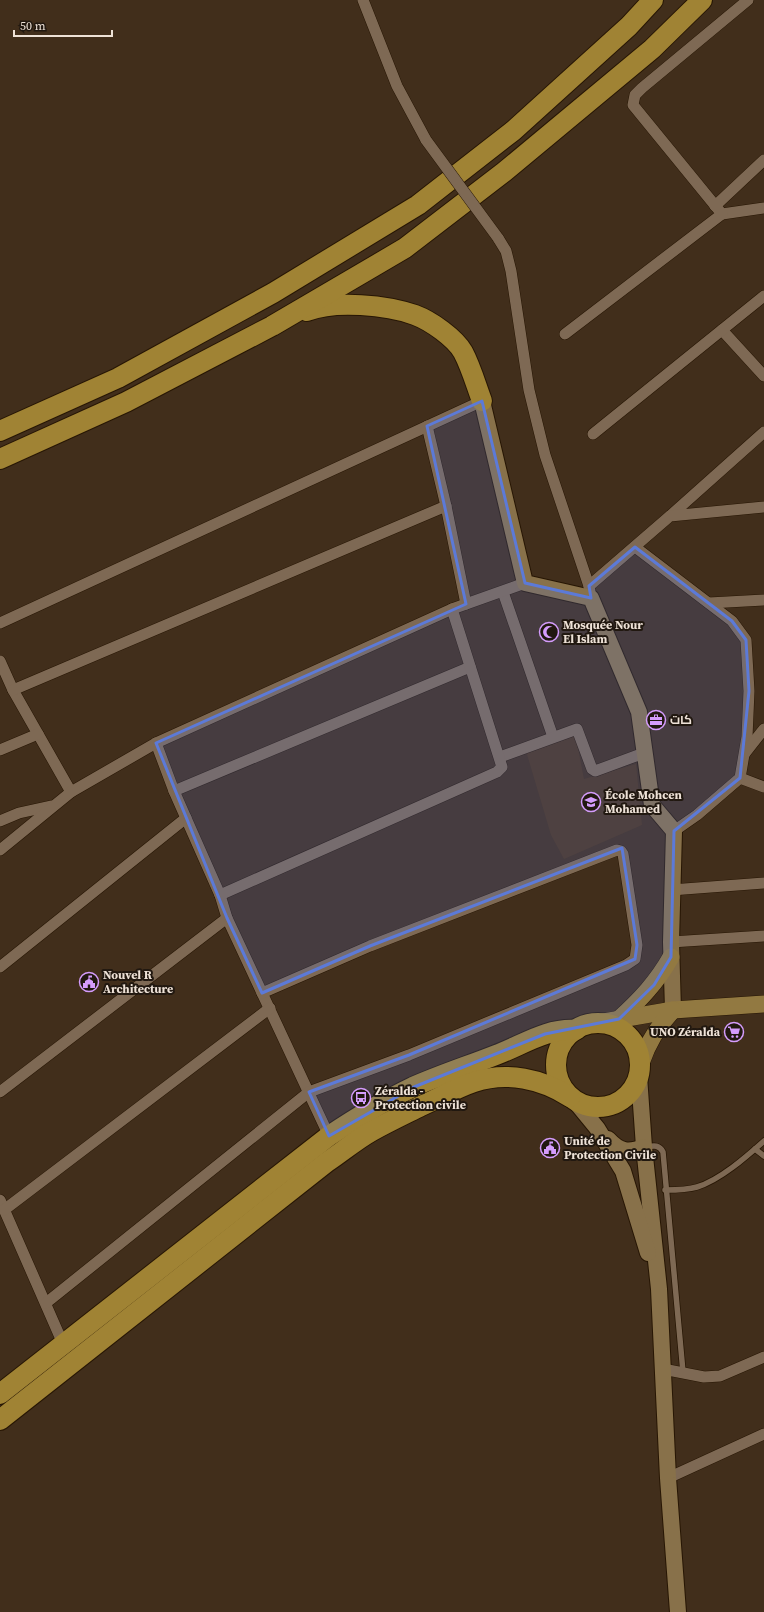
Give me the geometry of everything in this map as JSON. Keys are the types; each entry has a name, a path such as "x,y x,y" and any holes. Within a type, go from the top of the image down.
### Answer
{"highway":[{"path":"0,431 118,378 273,293 418,205 513,131 629,26 653,0"},
{"path":"0,459 126,402 272,326 405,248 504,172 652,49 702,0"},
{"path":"272,326 312,309 344,305 393,309 416,316 437,327 452,339 463,352 482,401"},
{"path":"0,1420 327,1162 372,1131 475,1081 492,1078 519,1078 542,1082 557,1089 572,1098 586,1105 600,1107 613,1105 625,1098 634,1088 640,1070 638,1051 632,1040 623,1031 611,1025 598,1023 590,1024 576,1030 567,1037 561,1046 557,1062 558,1078 563,1088 572,1098"},
{"path":"0,1394 64,1346 329,1136 353,1120 414,1087 545,1034 563,1029 576,1030"}],"main road":[{"path":"482,401 525,583 590,592 639,712 652,805 674,831 671,890 673,1010 656,1029 647,1046 640,1070 644,1147 659,1289 668,1478 678,1612"},
{"path":"619,1019 644,997 654,985 671,950"},
{"path":"598,1023 673,1010 764,1004"},
{"path":"572,1098 597,1128 616,1147 619,1149 632,1150 644,1147"},
{"path":"597,1128 623,1171 659,1289"}],"street":[{"path":"363,0 397,86 426,140 506,251 511,272 529,390 545,455 590,592 635,547 764,432"},
{"path":"718,210 633,105 635,95 642,88 748,0"},
{"path":"565,334 718,210 764,160"},
{"path":"718,210 764,208"},
{"path":"593,434 764,296"},
{"path":"722,330 764,376"},
{"path":"0,623 482,401"},
{"path":"427,426 446,506 466,604"},
{"path":"13,690 446,506"},
{"path":"670,516 764,507"},
{"path":"635,547 732,621 746,640 749,691 747,737 740,778 697,815 674,831"},
{"path":"0,850 71,792 156,743 452,609 525,583"},
{"path":"503,592 553,737"},
{"path":"709,603 764,600"},
{"path":"220,895 497,772 502,767 452,609"},
{"path":"0,661 13,690 71,792"},
{"path":"174,791 470,667"},
{"path":"743,755 764,729"},
{"path":"500,757 576,730 579,730 592,769 597,772 644,754"},
{"path":"0,750 38,734"},
{"path":"156,743 174,791 220,895 227,918 329,1136"},
{"path":"740,778 764,787"},
{"path":"0,820 19,813 54,805"},
{"path":"0,967 186,818"},
{"path":"46,1303 309,1092 409,1055 626,965 635,959 637,946 623,854 617,850 370,946 262,992"},
{"path":"671,890 764,883"},
{"path":"0,1092 227,918"},
{"path":"671,950 764,936"},
{"path":"64,1346 2,1205 270,1008"},
{"path":"663,1369 704,1377 720,1376 764,1358"},
{"path":"668,1478 764,1434"}],"lane":[{"path":"666,1190 695,1188 706,1184 728,1170 764,1140"},
{"path":"644,1147 656,1146 663,1152 683,1372"},
{"path":"754,1149 764,1156"}],"highlighted area":[{"path":"482,401 525,583 591,598 589,586 635,547 732,621 746,640 749,691 740,778 674,831 671,957 654,985 619,1019 545,1034 414,1087 329,1136 309,1092 409,1055 635,959 637,945 622,848 370,946 262,993 227,918 156,743 466,604 427,426"}],"shaded area":[{"name":"École Mohcen Mohamed","path":"575,733 584,779 636,764 642,825 564,859 551,835 526,751"}],"place":[{"name":"Mosquée Nour El Islam","path":"549,632"},
{"name":"كات","path":"656,720"},
{"name":"École Mohcen Mohamed","path":"591,802"},
{"name":"Nouvel R Architecture","path":"89,982"},
{"name":"UNO Zéralda","path":"734,1032"},
{"name":"Zéralda - Protection civile","path":"361,1098"},
{"name":"Unité de Protection Civile","path":"550,1148"}]}
